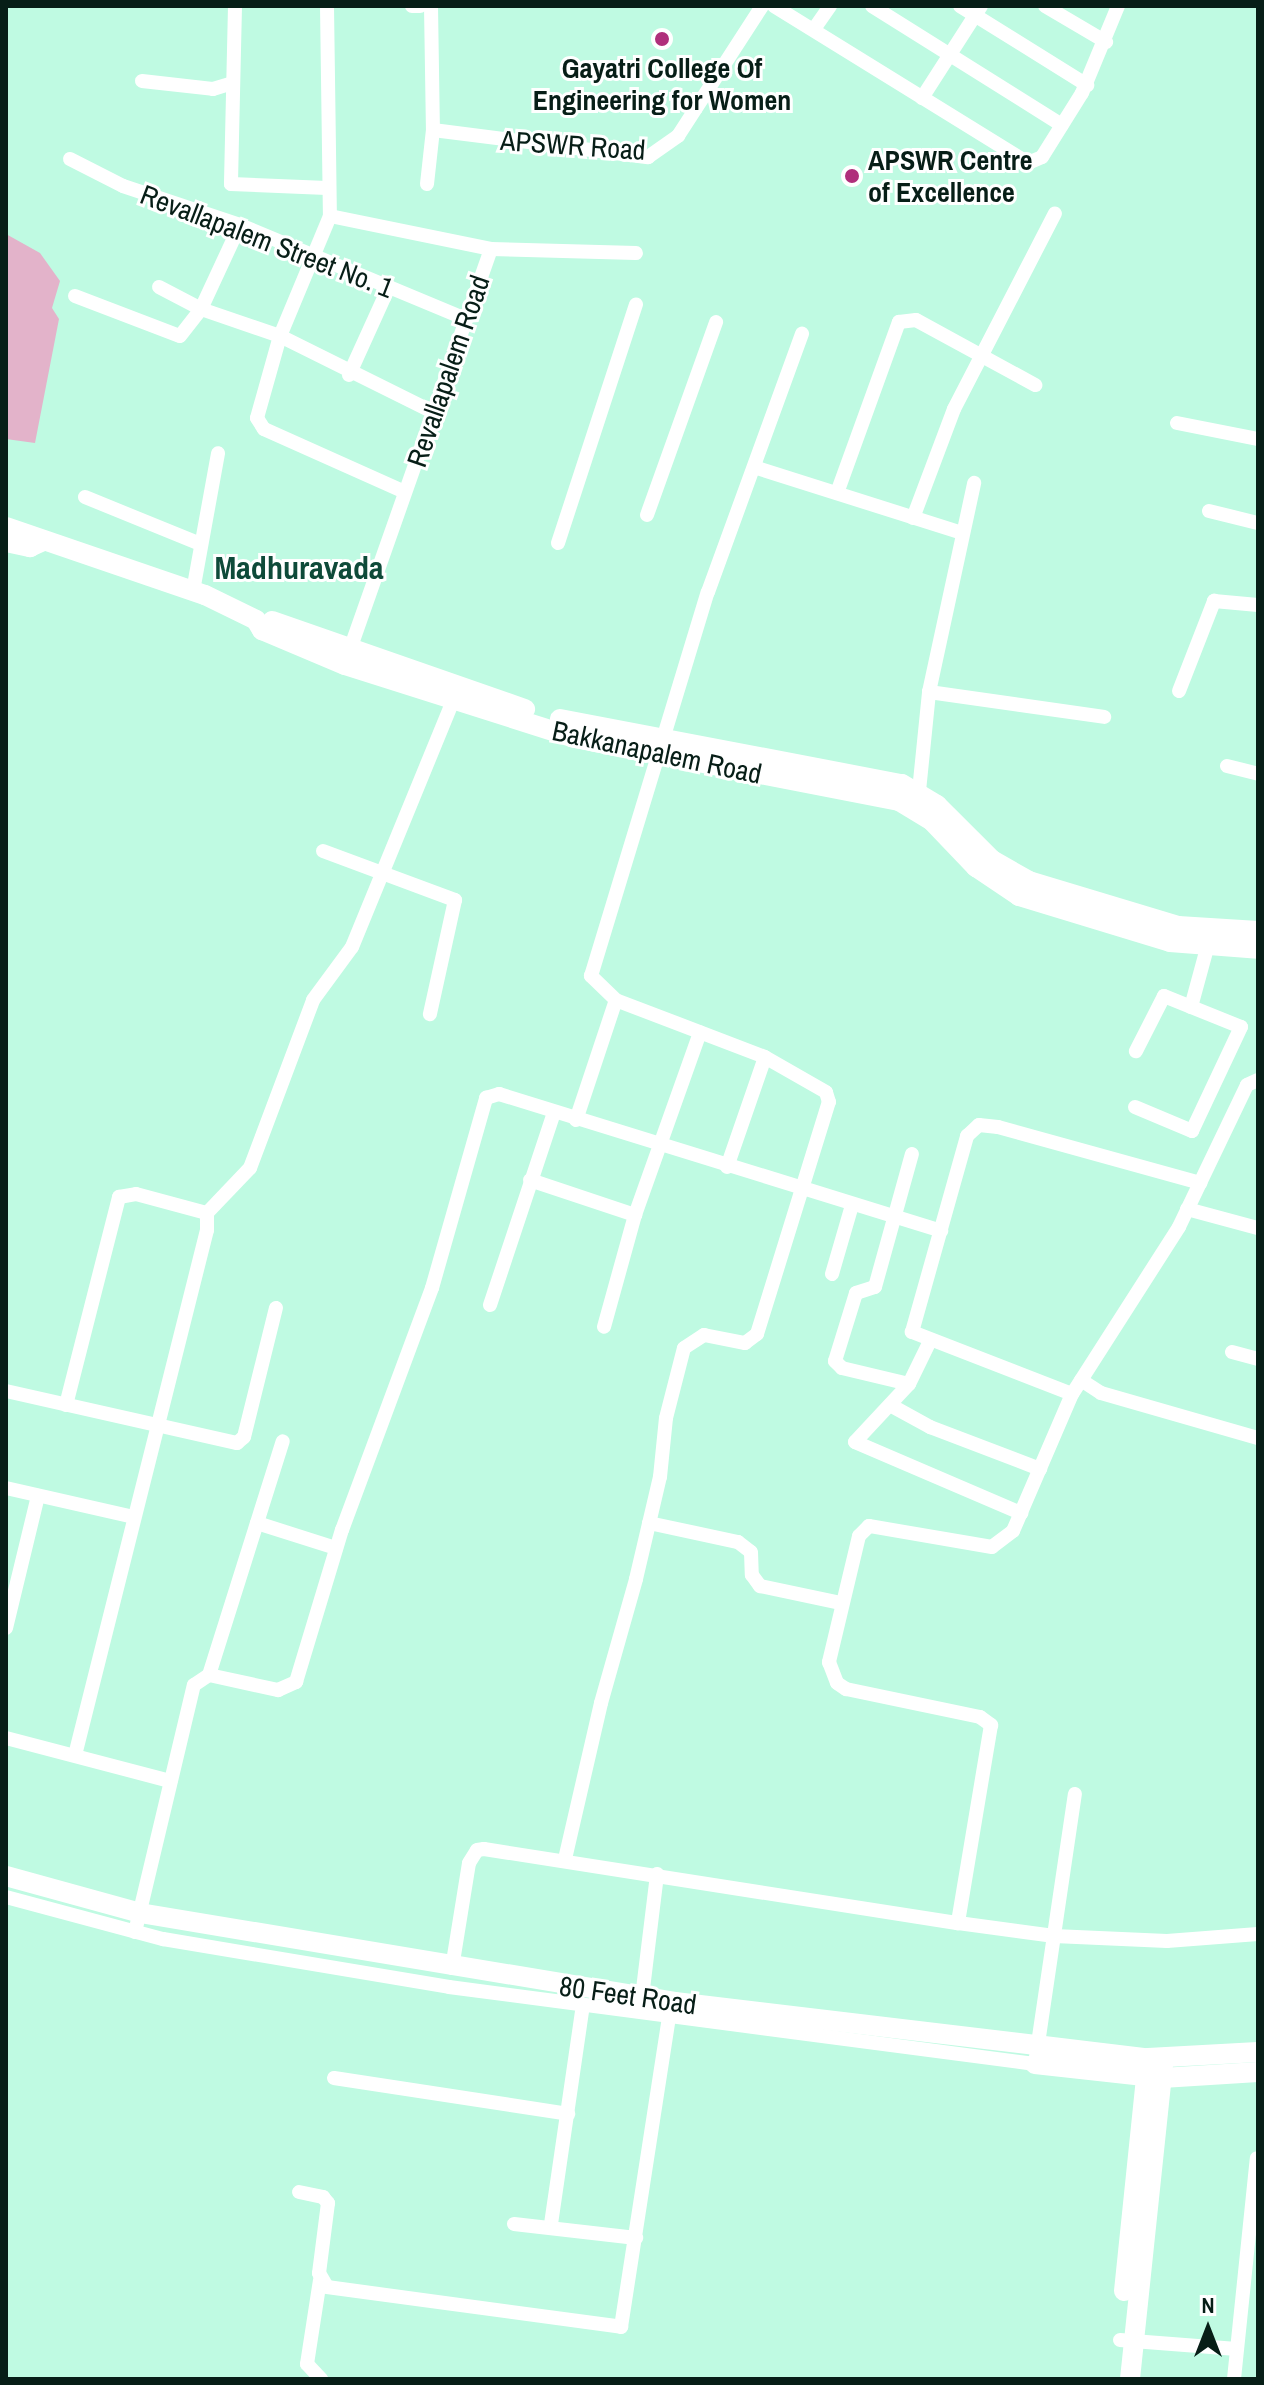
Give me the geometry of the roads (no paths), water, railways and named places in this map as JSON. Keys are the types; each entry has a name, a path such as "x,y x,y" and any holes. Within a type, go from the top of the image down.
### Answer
{"street":[{"path":"235,6 231,184 327,188"},
{"path":"327,6 327,188 330,216 311,254 280,336 257,418 264,429 405,492"},
{"path":"412,6 420,6"},
{"path":"427,184 433,130 431,6"},
{"name":"APSWR Road","path":"433,130 648,157 678,136 762,6"},
{"path":"774,6 1028,163 1042,157 1087,85 1118,6"},
{"path":"814,29 830,6"},
{"path":"872,6 1062,125"},
{"path":"960,6 978,10 1087,85"},
{"path":"1045,6 1106,42"},
{"path":"922,98 978,10"},
{"path":"142,81 198,89 233,83"},
{"name":"Revallapalem Street No. 1","path":"70,159 123,186 240,225 466,319"},
{"path":"913,518 954,409 1055,213"},
{"name":"Revallapalem Road","path":"330,216 491,249 347,658"},
{"path":"75,296 180,336 201,309 240,225"},
{"path":"491,249 636,253"},
{"path":"159,287 201,309 280,336 349,375 435,413"},
{"path":"349,375 389,287"},
{"path":"558,543 636,304"},
{"path":"837,493 899,322 916,320 1035,385"},
{"path":"647,515 716,322"},
{"path":"565,1859 649,1523 666,1418 684,1348 704,1335 745,1343 757,1334 804,1191 829,1102 826,1092 765,1057 616,1000 594,984 591,968 708,592 802,334"},
{"path":"1177,423 1258,439"},
{"path":"193,591 218,453"},
{"path":"754,467 962,533"},
{"path":"919,791 929,692 974,483"},
{"path":"85,497 200,544"},
{"path":"1209,511 1258,523"},
{"name":"Bakkanapalem Road","path":"6,527 33,533 43,541 193,591 256,620 262,630 347,658 453,701 606,747 661,747 899,801 932,821 976,867 1019,896 1124,930 1207,948 1258,949"},
{"path":"6,542 30,547 43,541"},
{"path":"1179,691 1214,601 1258,605"},
{"path":"347,658 661,747 879,778 919,791 992,860 1029,881 1178,926 1258,931"},
{"path":"929,692 1104,717"},
{"path":"75,1755 155,1426 207,1230 207,1213 250,1168 313,1000 345,962 385,874 453,701"},
{"path":"1227,766 1258,774"},
{"path":"323,851 455,900 430,1014"},
{"path":"1191,1007 1207,948"},
{"path":"1135,1107 1192,1131 1241,1027 1164,996 1136,1051"},
{"path":"576,1120 616,1000"},
{"path":"604,1327 657,1146 700,1032"},
{"path":"727,1167 765,1057"},
{"path":"958,1923 991,1725 980,1717 846,1689 837,1683 829,1662 859,1536 869,1526 992,1547 1013,1531 1072,1394 1187,1209 1247,1085 1258,1080"},
{"path":"209,1675 278,1690 292,1687 336,1548 432,1288 483,1105 499,1094 657,1146 941,1231"},
{"path":"490,1305 554,1113"},
{"path":"1072,1394 980,1355 930,1341 912,1332 967,1136 979,1125 1200,1183"},
{"path":"909,1384 842,1368 835,1361 856,1293 875,1287 912,1154"},
{"path":"530,1180 635,1215"},
{"path":"66,1405 119,1197 136,1194 207,1213"},
{"path":"832,1274 852,1205"},
{"path":"1187,1209 1258,1228"},
{"path":"6,1391 231,1444 242,1441 276,1308"},
{"path":"930,1341 909,1384 859,1434 858,1446 1021,1513"},
{"path":"1232,1352 1258,1359"},
{"path":"1081,1380 1101,1393 1258,1438"},
{"path":"890,1405 930,1427 1040,1469"},
{"path":"138,1923 194,1685 209,1675 283,1441"},
{"path":"6,1488 134,1517"},
{"path":"6,1628 38,1496"},
{"path":"257,1523 336,1548"},
{"path":"649,1523 738,1542 751,1552 752,1575 760,1586 841,1603"},
{"path":"6,1738 170,1781"},
{"path":"6,1897 583,2005 1036,2056 1075,1794"},
{"path":"452,1968 469,1863 477,1850 565,1859 1054,1936 1167,1941 1258,1934"},
{"path":"642,1997 657,1874"},
{"name":"80 Feet Road","path":"6,1876 138,1923 1036,2056 1155,2068"},
{"path":"551,2224 583,2005"},
{"path":"320,2280 337,2290 621,2327 669,2017"},
{"path":"1155,2068 1258,2052"},
{"path":"1155,2068 1258,2072"},
{"path":"1116,2379 1126,2340 1155,2068"},
{"path":"334,2078 568,2114"},
{"path":"1234,2379 1257,2158"},
{"path":"299,2192 323,2197 328,2203 307,2364 321,2379"},
{"path":"514,2224 551,2224 636,2238"},
{"path":"1126,2340 1237,2349"},
{"path":"1126,2340 1130,2379"}],"place":[{"name":"Gayatri College Of Engineering for Women","path":"662,39"},
{"name":"APSWR Centre of Excellence","path":"852,176"}],"district":[{"name":"Madhuravada","path":"299,568"}]}
